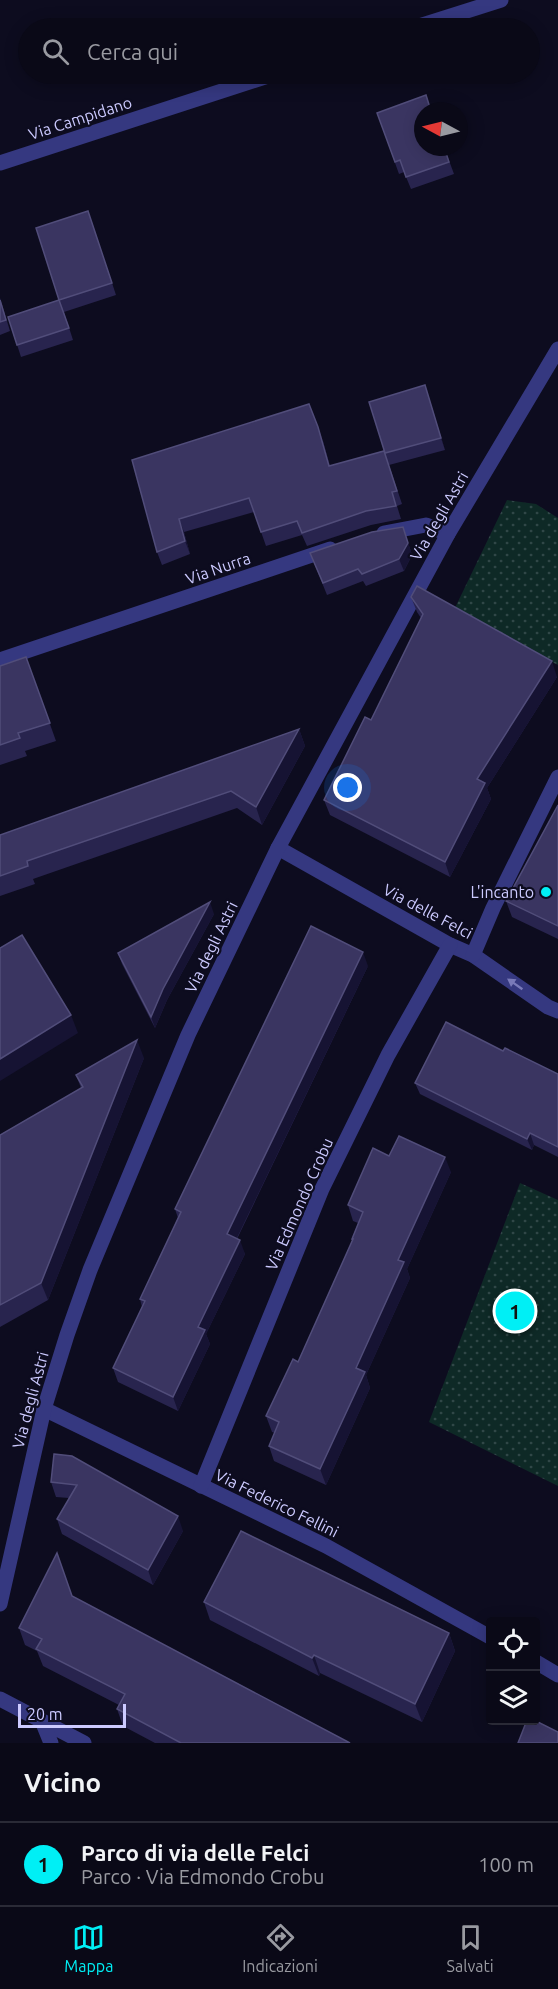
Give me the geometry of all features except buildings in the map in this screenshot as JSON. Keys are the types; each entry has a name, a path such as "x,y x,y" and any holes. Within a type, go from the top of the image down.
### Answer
{"street":[{"path":"444,18 501,0"},
{"name":"Via Campidano","path":"0,163 243,84"},
{"name":"Via degli Astri","path":"0,1604 44,1409 67,1335 90,1270 188,1035 278,848 448,534 558,349"},
{"path":"374,534 426,525 448,534"},
{"name":"Via Nurra","path":"0,660 340,546"},
{"path":"473,955 493,908 558,777"},
{"name":"Via delle Felci","path":"278,848 450,945 473,955 548,1007 558,1011"},
{"name":"Via Edmondo Crobu","path":"201,1486 322,1189 388,1056 450,945"},
{"name":"Via Federico Fellini","path":"44,1409 326,1546 486,1634"},
{"path":"540,1664 558,1675"},
{"path":"0,1699 84,1743"},
{"path":"42,1721 51,1743"}],"green space":[{"path":"507,500 536,504 558,518 558,665 453,612"},
{"path":"520,1183 558,1200 558,1486 429,1422"}],"place":[{"name":"L'incanto","path":"546,892"},
{"name":"Parco di via delle Felci","path":"515,1311"}]}
